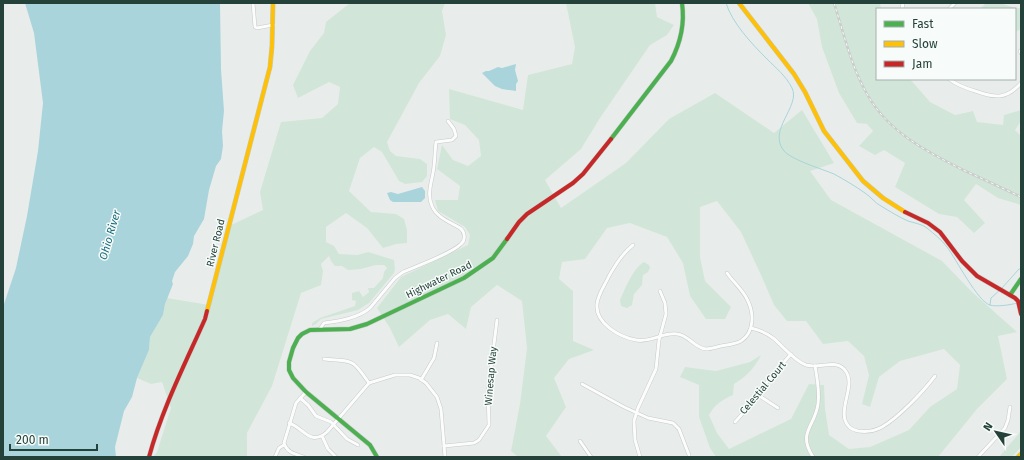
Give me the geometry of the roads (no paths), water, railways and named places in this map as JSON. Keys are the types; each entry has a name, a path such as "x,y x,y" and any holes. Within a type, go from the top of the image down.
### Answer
{"street":[{"path":"253,3 255,27 267,27 273,25"},
{"name":"River Road","path":"148,457 163,415 205,319 266,81 272,46 273,3"},
{"name":"Highwater Road","path":"377,457 370,446 306,392 293,378 289,370 290,358 294,344 300,336 310,330 350,329 367,324 464,278 493,258 526,214 580,177 667,66 677,51 681,38 684,20 682,3"},
{"path":"739,3 794,74 803,88 824,131 863,181 870,188 898,208 934,227 944,237 960,260 971,272 983,281 1010,295 1018,302 1021,314"},
{"path":"951,80 966,88 993,97 1007,95 1021,83"},
{"path":"320,329 324,323 345,319 366,312 397,276 449,252 462,243 465,236 462,231 436,213 431,204 430,193 436,142 452,140 456,136 454,129 448,121"},
{"path":"633,245 623,254 604,285 598,299 597,311 600,318 607,326 627,338 640,341 675,333 687,337 697,346 706,349 738,342 745,337 751,328 752,320 749,303 727,273"},
{"path":"1010,295 1021,279"},
{"path":"640,457 634,433 634,422 636,412 656,370 657,351 666,314 665,303 660,291"},
{"name":"Winesap Way","path":"444,446 474,443 479,440 489,425 488,392 497,320"},
{"path":"751,328 766,333 803,364 815,366 835,364 847,372 849,382 844,419 852,429 861,431 872,430 885,424 907,406 935,376"},
{"path":"421,380 434,358 437,343"},
{"name":"Celestial Court","path":"735,422 791,354"},
{"path":"324,359 352,362 369,383"},
{"path":"813,457 806,436 818,405 815,366"},
{"path":"289,423 296,425 307,436 322,436 369,383 395,375 410,375 421,380 431,388 439,401 445,457"},
{"path":"582,384 624,407 653,420 669,421 677,426 689,455"},
{"path":"304,457 288,451 284,444 284,438 296,403 306,392"},
{"path":"758,395 778,408"},
{"path":"300,398 308,405 316,416 334,424 347,439 358,446"},
{"path":"978,457 1005,428 1010,407"},
{"path":"322,436 328,449 336,457"},
{"path":"580,441 591,457"},
{"path":"275,457 279,448 284,444"},
{"path":"1018,457 1021,454"}],"water":[{"name":"Ohio River","path":"25,3 220,3 221,69 224,111 221,159 216,166 209,190 204,219 194,236 193,244 188,256 175,272 172,281 173,284 165,304 163,315 150,337 149,350 137,378 132,397 124,411 115,447 116,457 3,457 3,307 16,268 27,216 38,151 43,103 34,33"},
{"path":"516,64 515,70 518,81 516,84 516,91 502,89 495,86 482,73 498,67 502,68"},
{"path":"422,187 425,191 425,198 421,202 393,202 390,200 387,193 391,192 398,194"}],"waterway":[{"path":"726,3 729,11 743,33 784,76 792,88 794,95 779,135 780,143 784,151 800,161 834,174 861,190 879,205 891,212 908,221 927,228 945,244 973,288 985,302 995,306 1017,303"},
{"path":"1002,288 1019,269 1021,269"},
{"path":"990,305 991,298 1000,290"}],"railway":[{"path":"834,3 856,72 867,94 886,119 897,130 922,148 963,170 1021,197"}]}
